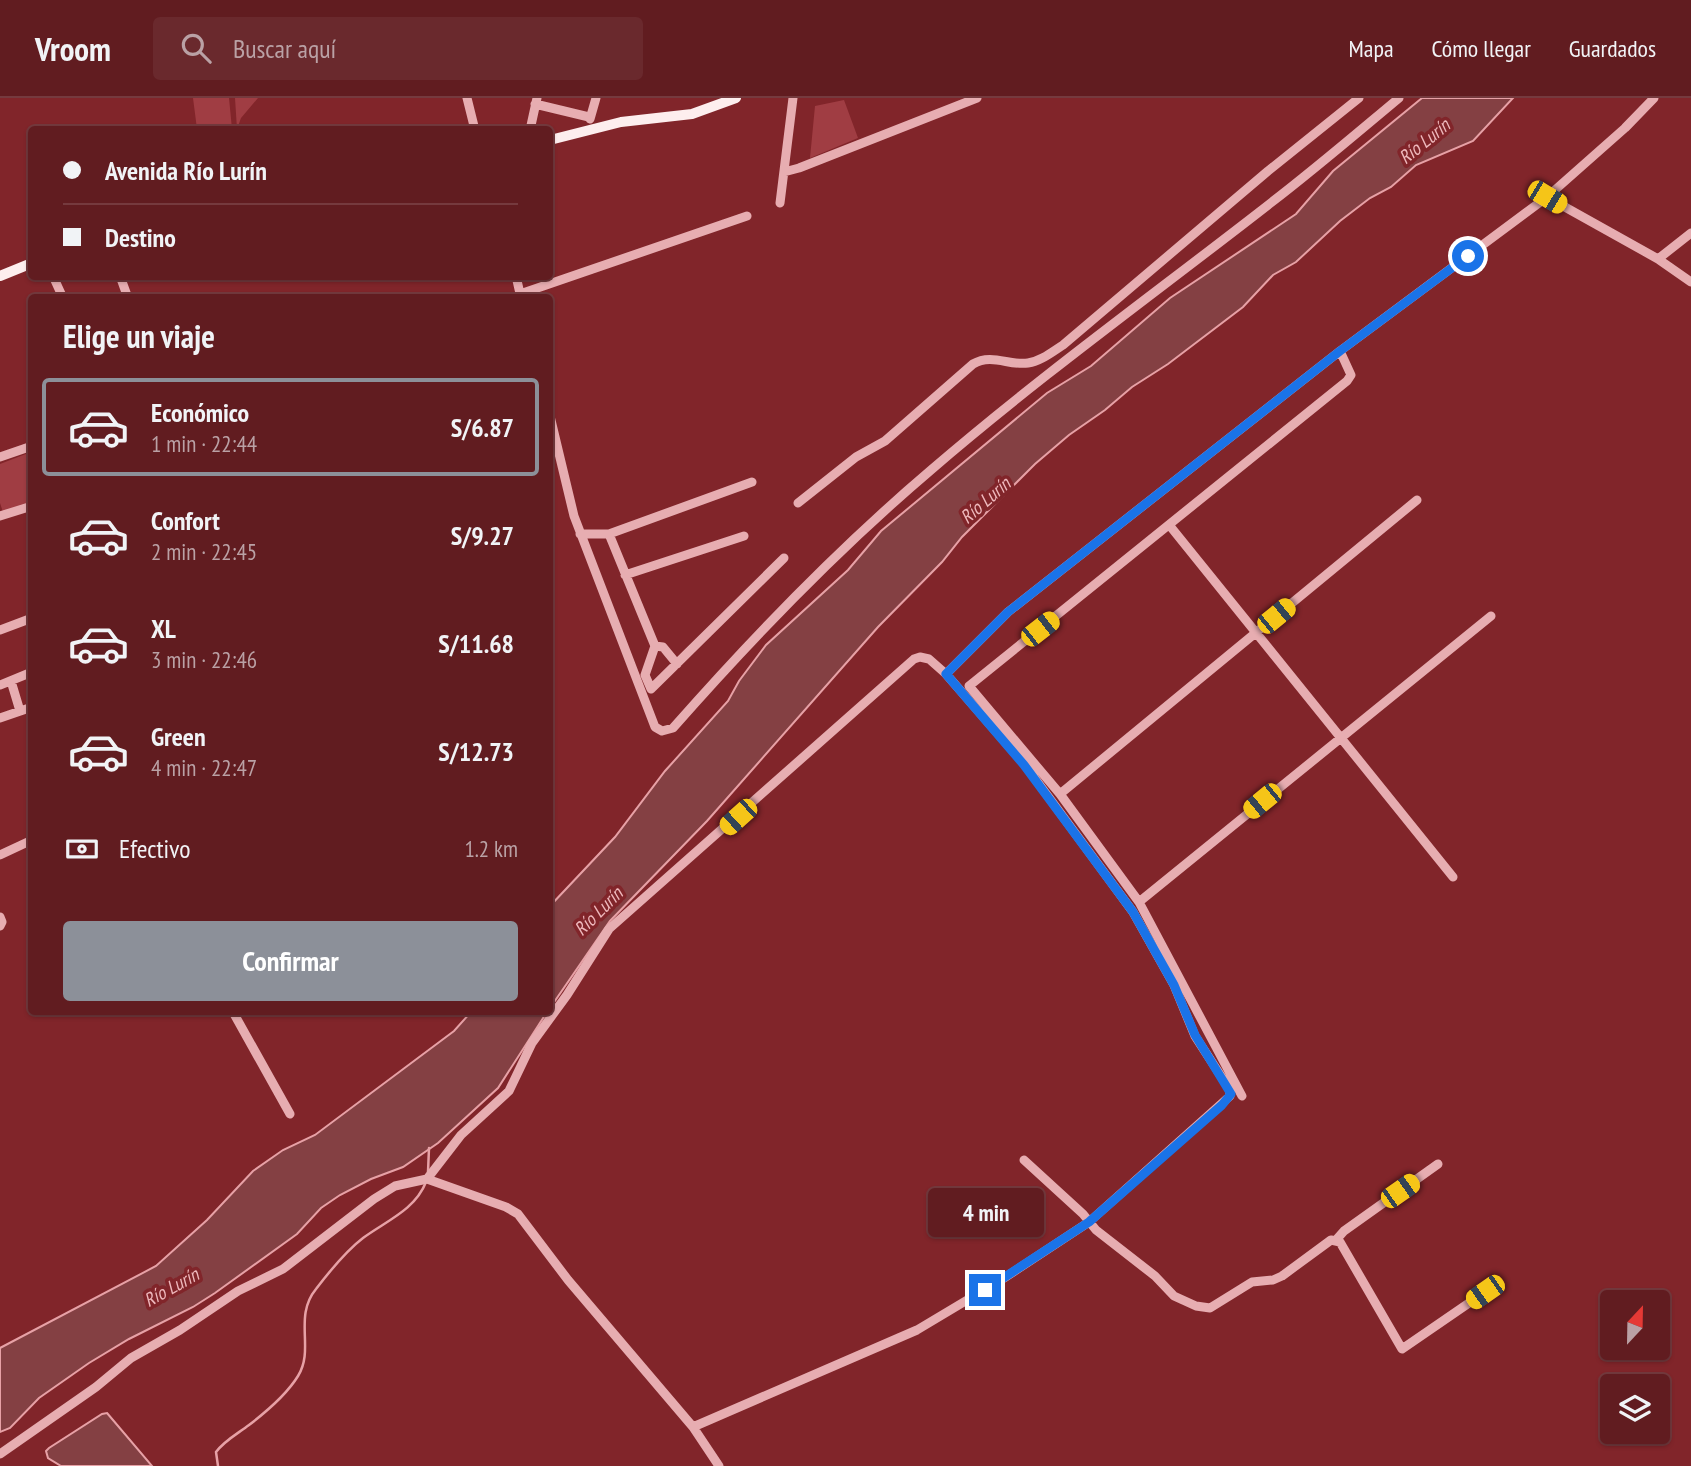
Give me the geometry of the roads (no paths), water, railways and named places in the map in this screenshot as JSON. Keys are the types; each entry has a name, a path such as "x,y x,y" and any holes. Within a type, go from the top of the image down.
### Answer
{"main road":[{"path":"553,139 621,122 692,114 736,98"},
{"path":"0,276 28,265"}],"street":[{"path":"467,98 474,126"},
{"path":"591,129 589,117 596,98"},
{"path":"780,203 793,98"},
{"path":"784,172 977,98"},
{"path":"798,503 856,457 885,441 981,359 1027,363 1041,359 1063,345 1268,171 1359,98"},
{"path":"553,428 580,534 655,727 662,731 673,728 756,635 930,471 1275,200 1399,98"},
{"path":"946,674 1008,612 1340,351 1547,197 1625,128 1654,98"},
{"path":"531,126 536,101 589,117"},
{"path":"1547,197 1658,259 1691,282"},
{"path":"527,294 747,216"},
{"path":"1658,259 1691,233"},
{"path":"1242,1096 1139,902 1060,794 970,686 1347,381 1351,374 1340,351"},
{"path":"0,457 28,447"},
{"path":"580,534 609,534 752,482"},
{"path":"1060,794 1417,500"},
{"path":"0,516 28,507"},
{"path":"1170,526 1453,877"},
{"path":"609,534 655,646 645,675 651,690 784,558"},
{"path":"625,575 744,536"},
{"path":"1139,902 1490,616"},
{"path":"0,629 28,619"},
{"path":"655,646 663,647 677,664"},
{"path":"427,1180 461,1136 509,1091 528,1049 568,995 609,929 914,659 929,659 946,674 1024,765 1133,912 1174,985 1195,1035 1230,1090 1230,1096 1089,1222 1004,1278 917,1330 693,1427"},
{"path":"0,685 28,674"},
{"path":"10,681 20,711"},
{"path":"0,718 28,708"},
{"path":"0,855 28,842"},
{"path":"0,917 0,926"},
{"path":"235,1015 290,1114"},
{"path":"1024,1160 1089,1222 1130,1259 1155,1276 1174,1296 1207,1308 1252,1282 1273,1280 1282,1276 1331,1240 1336,1240 1344,1231 1438,1164"},
{"path":"0,1454 96,1387 131,1358 239,1291 282,1269 374,1199 395,1186 427,1180 506,1207 518,1214 590,1307 693,1427 719,1466"},
{"path":"1336,1240 1402,1349 1485,1292"}],"water":[{"name":"Río Lurín","path":"1422,98 1513,98 1473,141 1416,165 1391,187 1370,198 1340,221 1296,262 1273,275 1243,307 1168,364 1132,387 1035,464 878,627 707,821 610,921 553,1004 553,903 615,837 665,771 728,701 739,681 766,645 848,570 881,531 1047,393 1091,366 1170,298 1296,214 1333,171"},
{"name":"Río Lurín","path":"468,1015 545,1015 498,1088 438,1143 403,1167 340,1195 321,1208 297,1234 215,1293 89,1363 39,1398 10,1428 0,1432 0,1348 156,1266 207,1220 253,1171 283,1150 315,1135 454,1031"},
{"path":"107,1413 152,1466 61,1466 48,1458 46,1451 49,1448"}],"waterway":[{"path":"428,1172 429,1148"},
{"path":"218,1466 216,1452 219,1448 269,1409 298,1376 305,1355 306,1311 316,1289 357,1243 407,1208 426,1182"}]}
